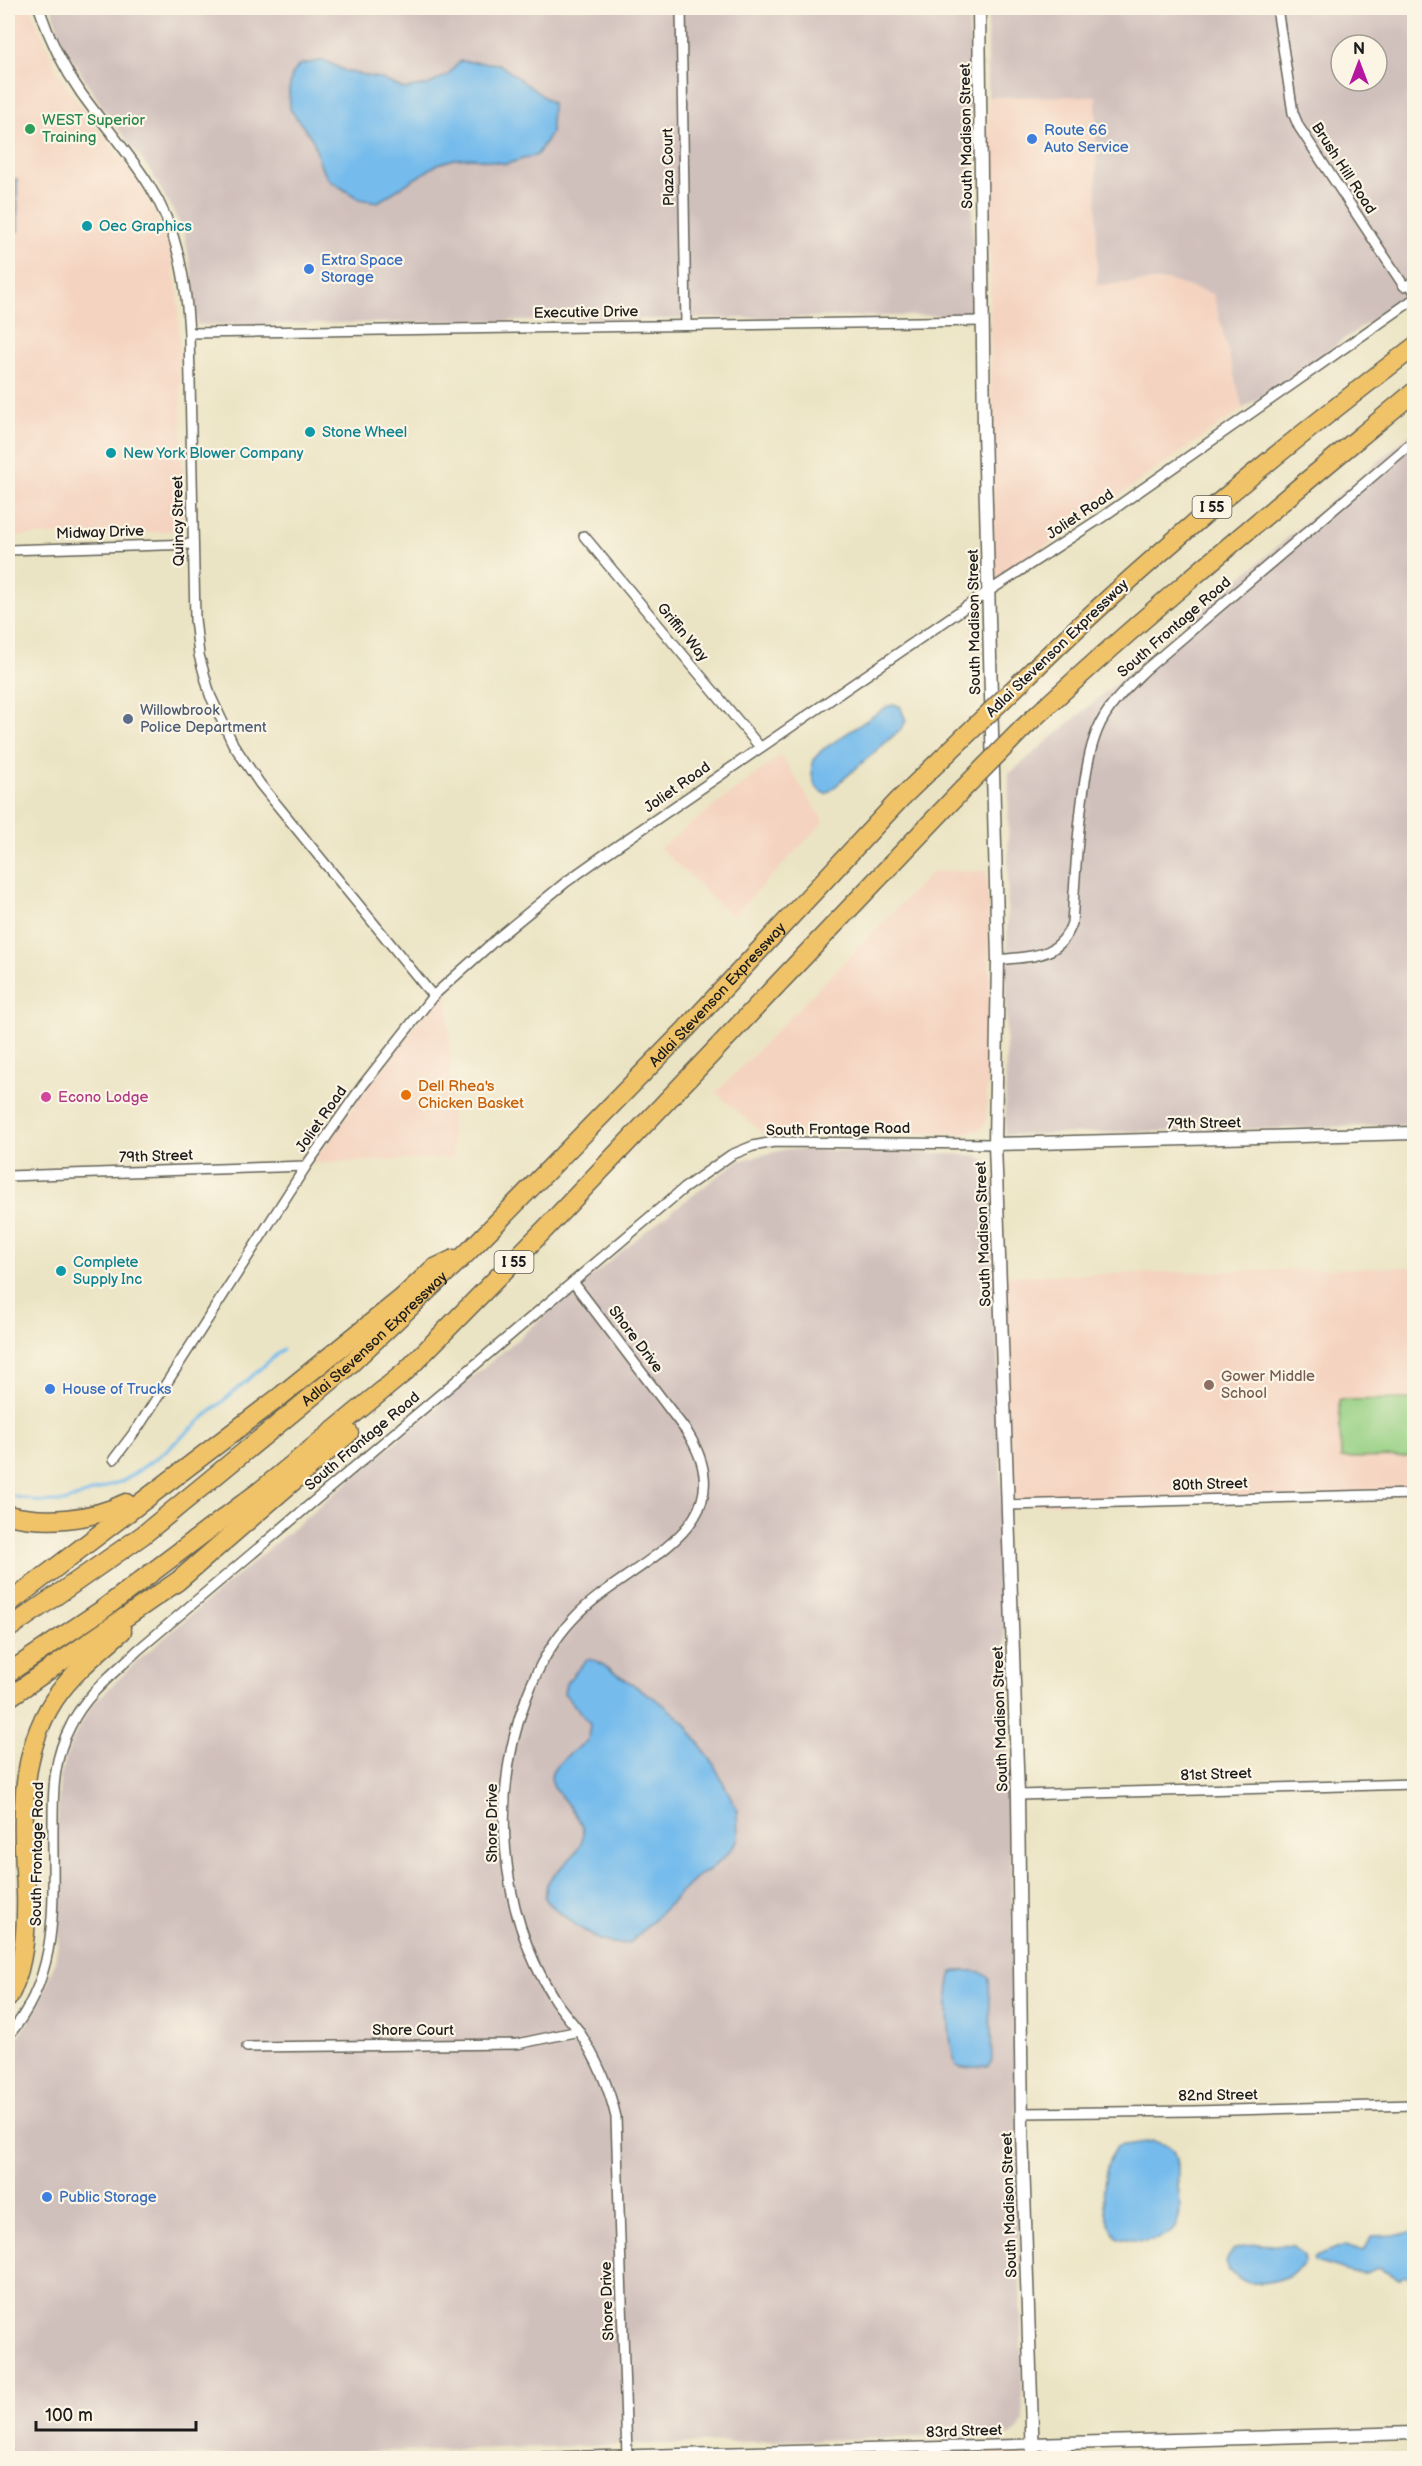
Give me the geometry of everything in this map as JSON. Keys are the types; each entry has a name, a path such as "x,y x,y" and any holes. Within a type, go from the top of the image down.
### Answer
{"highway":[{"name":"Adlai Stevenson Expressway","path":"8,1629 143,1536 344,1370 469,1251 686,1029 899,801 1084,620 1276,454 1414,347"},
{"name":"I 55","path":"8,1673 102,1610 251,1498 405,1372 531,1245 1022,729 1087,668 1214,557 1414,392"},
{"path":"8,1604 282,1395 402,1298 433,1269 469,1251"},
{"path":"8,1998 19,1968 24,1940 26,1908 23,1805 31,1752 39,1728 55,1699 74,1676 178,1581 347,1435 405,1372"},
{"path":"8,1515 40,1519 71,1518 106,1513 158,1489"},
{"path":"8,1698 178,1581"}],"street":[{"name":"Quincy Street","path":"39,8 67,71 89,104 139,169 160,204 180,257 186,292 189,333 195,619 200,655 210,695 226,732 260,784 432,996"},
{"name":"Plaza Court","path":"681,8 686,326"},
{"name":"South Madison Street","path":"979,8 983,321 999,960 995,1144 1018,1794 1022,2113 1033,2458"},
{"name":"Brush Hill Road","path":"1277,8 1293,113 1299,127 1404,286 1410,284 1414,291"},
{"name":"Joliet Road","path":"114,1459 145,1417 306,1166 363,1085 432,996 566,882 989,591 1101,518 1414,299"},
{"name":"Executive Drive","path":"189,333 983,321"},
{"name":"South Frontage Road","path":"999,960 1047,953 1068,937 1072,923 1079,825 1090,751 1097,730 1124,691 1145,670 1414,441"},
{"name":"Griffin Way","path":"584,536 760,747"},
{"name":"Midway Drive","path":"8,550 193,544"},
{"name":"79th Street","path":"995,1144 1414,1133"},
{"name":"South Frontage Road","path":"8,2036 35,1998 50,1950 53,1777 71,1724 88,1698 152,1638 683,1189 731,1155 753,1146 774,1142 995,1144"},
{"name":"79th Street","path":"8,1176 306,1166"},
{"name":"Shore Drive","path":"573,1282 687,1432 700,1454 705,1484 700,1508 683,1535 575,1616 543,1660 531,1687 514,1738 505,1787 504,1812 510,1885 522,1929 539,1971 554,1998 579,2031 607,2084 617,2122 627,2456"},
{"name":"80th Street","path":"1007,1505 1414,1494"},
{"name":"81st Street","path":"1018,1794 1414,1784"},
{"name":"Shore Court","path":"247,2047 517,2044 579,2031"},
{"name":"82nd Street","path":"1022,2113 1194,2111 1414,2104"},
{"name":"83rd Street","path":"514,2458 1414,2433"}],"shaded area":[{"path":"8,8 31,8 56,69 68,90 128,167 148,197 171,254 178,294 184,511 182,521 175,529 164,532 8,536"},
{"path":"51,8 969,8 974,315 197,325 193,279 184,232 153,175 103,108 64,47"},
{"path":"988,8 1414,8 1414,291 1243,409 1213,294 1167,280 1097,285 1096,96 988,97"},
{"path":"1096,95 1097,285 1167,280 1213,294 1243,409 993,583 988,97"},
{"path":"1414,431 1414,1125 1005,1135 1009,774"},
{"path":"781,755 824,822 732,917 660,848"},
{"path":"933,871 987,871 990,974 986,1122 979,1130 965,1133 795,1133 766,1136 716,1093"},
{"path":"448,988 453,1158 312,1163 411,1030"},
{"path":"787,1149 975,1155 984,1159 991,1166 993,1177 1023,2421 1018,2430 1010,2435 121,2458 8,2458 8,2053 40,2003 54,1965 59,1937 56,1835 60,1777 71,1742 92,1705 133,1665 200,1607 647,1230 738,1161"},
{"name":"Gower Middle School","path":"1414,1267 1414,1494 1007,1505 999,1276"},
{"path":"1025,2450 1025,2458 691,2458"}],"green space":[{"path":"1414,1399 1414,1457 1341,1458 1339,1400"}],"water":[{"path":"324,60 345,71 382,79 404,89 428,85 448,75 460,61 499,64 552,103 551,133 537,155 506,164 474,158 454,159 438,164 378,202 359,199 329,180 321,167 313,140 290,109 289,90 292,75 299,65"},
{"path":"8,179 17,179 18,231 8,231"},
{"path":"888,706 900,706 906,721 901,729 826,794 818,789 814,782 812,767 822,750"},
{"path":"587,1659 597,1661 659,1701 684,1722 713,1763 737,1809 738,1839 731,1850 709,1871 698,1876 630,1943 600,1940 564,1916 545,1898 547,1884 578,1850 583,1835 582,1826 577,1817 558,1793 551,1778 560,1762 588,1740 590,1724 564,1693 566,1683"},
{"path":"956,1971 978,1972 989,1979 992,2060 989,2066 961,2068 956,2066 951,2045 948,1994 952,1973"},
{"path":"1153,2141 1170,2147 1176,2155 1180,2203 1178,2221 1174,2229 1160,2238 1142,2241 1116,2236 1107,2219 1104,2201 1109,2160 1118,2146"},
{"path":"1414,2231 1414,2278 1404,2276 1400,2279 1378,2268 1365,2273 1353,2273 1315,2262 1314,2258 1318,2255 1345,2245 1364,2251 1371,2236 1398,2235"},
{"path":"1255,2244 1294,2246 1304,2255 1305,2262 1294,2273 1280,2279 1264,2283 1248,2283 1229,2271 1226,2262 1232,2250"}],"waterway":[{"path":"8,1495 41,1502 64,1502 125,1480 162,1454 283,1349"}],"place":[{"name":"WEST Superior Training","path":"30,129"},
{"name":"Route 66 Auto Service","path":"1032,139"},
{"name":"Oec Graphics","path":"87,226"},
{"name":"Extra Space Storage","path":"309,269"},
{"name":"Stone Wheel","path":"310,432"},
{"name":"New York Blower Company","path":"111,453"},
{"name":"Willowbrook Police Department","path":"128,719"},
{"name":"Dell Rhea's Chicken Basket","path":"406,1095"},
{"name":"Econo Lodge","path":"46,1097"},
{"name":"Complete Supply Inc","path":"61,1271"},
{"name":"Gower Middle School","path":"1209,1385"},
{"name":"House of Trucks","path":"50,1389"},
{"name":"Public Storage","path":"47,2197"}]}
